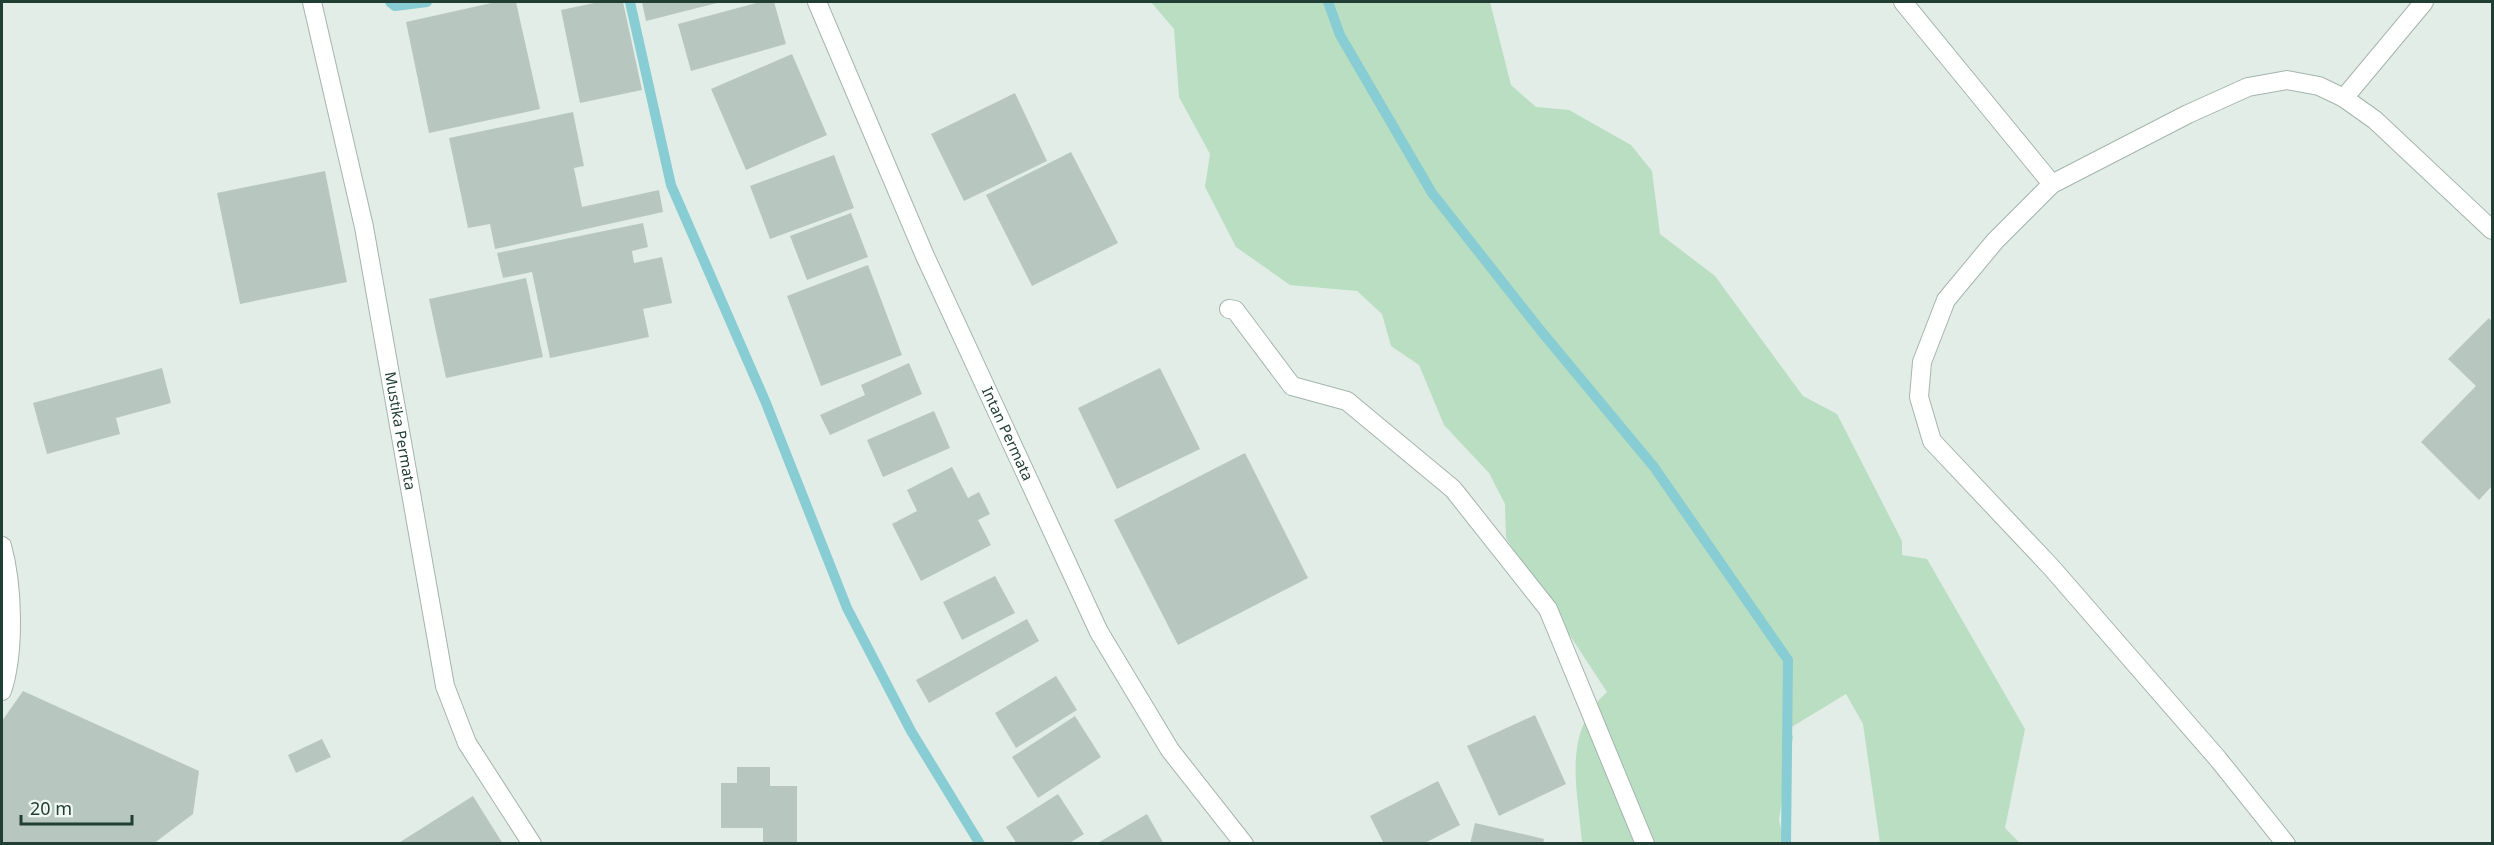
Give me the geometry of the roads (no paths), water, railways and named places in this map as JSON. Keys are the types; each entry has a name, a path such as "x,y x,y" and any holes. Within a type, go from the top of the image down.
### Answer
{"street":[{"name":"Mustika Permata","path":"312,2 364,227 445,686 467,743 532,843"},
{"name":"Intan Permata","path":"817,2 926,256 1099,632 1170,750 1244,843"},
{"path":"1904,2 2052,184"},
{"path":"2344,98 2424,2"},
{"path":"2286,843 2218,759 2051,567 1932,441 1919,397 1922,362 1946,300 1995,241 2052,184 2188,114 2248,87 2287,80 2319,86 2344,98 2375,120 2493,230"},
{"path":"1229,309 1235,310 1292,386 1347,401 1453,489 1548,609 1645,843"},
{"path":"2,546 9,572 9,655 2,691"}],"waterway":[{"path":"390,2 395,6 427,2"},
{"path":"630,2 671,185 766,403 847,608 911,731 980,844"},
{"path":"1328,2 1340,35 1432,193 1541,331 1654,467 1788,660 1786,844"}]}
